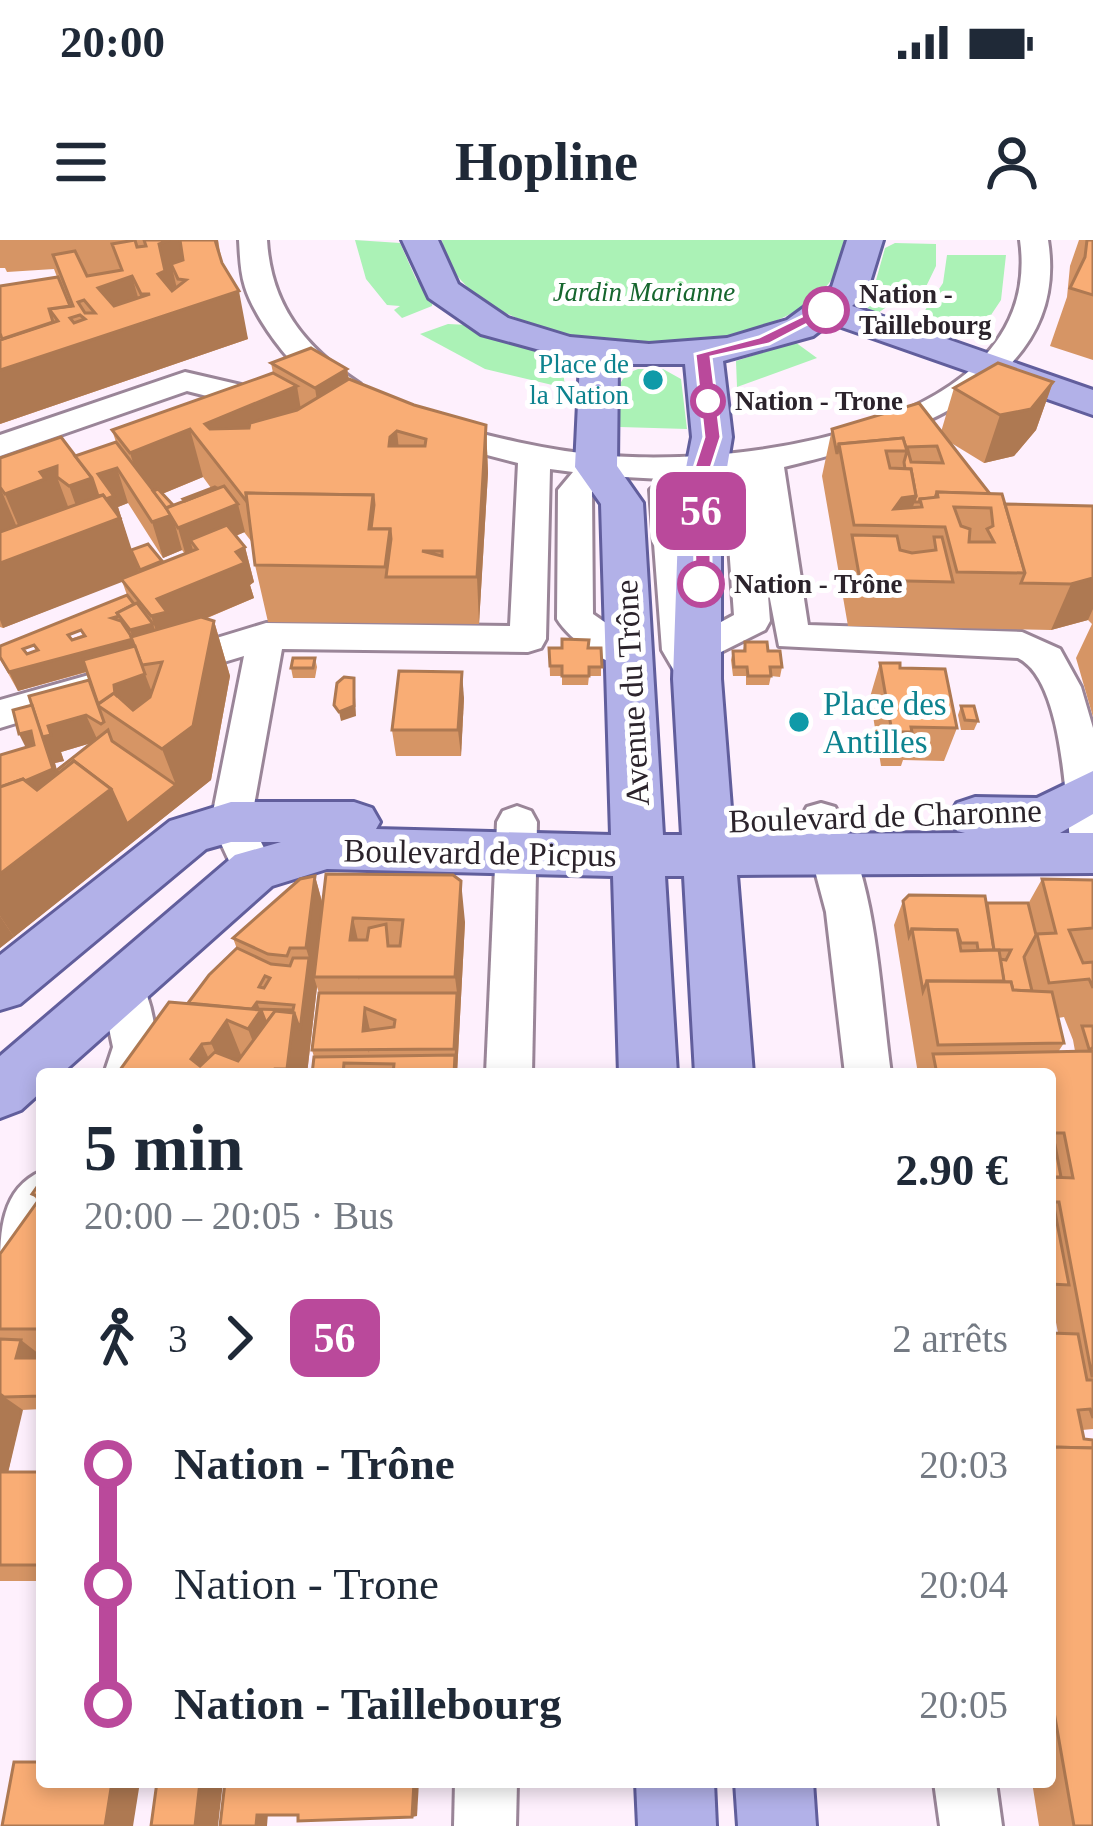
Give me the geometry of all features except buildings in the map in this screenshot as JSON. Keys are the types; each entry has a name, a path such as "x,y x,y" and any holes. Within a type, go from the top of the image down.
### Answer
{"main road":[{"path":"420,240 429,270 462,304 524,337 598,354 703,354 764,341 826,310 860,272 865,240"},
{"path":"826,310 1093,404"},
{"name":"Avenue du Trône","path":"598,354 596,466 622,503 629,657 673,834"},
{"name":"Avenue du Trône","path":"673,834 737,466 712,437 703,354"},
{"name":"Boulevard de Charonne","path":"828,836 1045,818 1089,792"},
{"path":"650,1068 673,834"},
{"path":"673,834 723,1068"},
{"name":"Boulevard de Picpus","path":"0,987 188,835 242,846 473,849 517,839 673,834"},
{"name":"Boulevard de Charonne","path":"673,834 828,836 1092,854"},
{"name":"Boulevard de Picpus","path":"0,1092 122,986 242,846"},
{"path":"675,1788 676,1826"},
{"path":"774,1788 777,1826"}],"street":[{"path":"253,240 255,275 277,326 285,372"},
{"path":"0,473 285,372 476,446 534,459 596,466 737,466 845,445 925,413 990,368 1026,315 1037,265 1034,240"},
{"path":"0,446 184,381 230,392"},
{"path":"168,436 231,413 230,392"},
{"path":"2,709 266,636 528,639 534,459"},
{"name":"Avenue du Trône","path":"596,466 575,490 575,619 629,657"},
{"name":"Avenue du Trône","path":"737,466 793,637 823,642 1059,648 1052,664 1089,792"},
{"path":"242,846 266,636"},
{"path":"1089,792 1092,854"},
{"path":"828,836 867,1068"},
{"path":"509,1068 517,839"},
{"path":"122,986 136,1047 129,1068"},
{"path":"0,1252 36,1201"},
{"path":"485,1826 486,1788"},
{"path":"966,1788 971,1826"}],"green space":[{"path":"355,240 400,243 416,279 433,299 432,306 402,318 394,310 400,306 387,305 366,279"},
{"name":"Jardin Marianne","path":"442,240 846,240 827,286 781,318 719,337 647,343 575,335 511,316 464,284"},
{"path":"895,243 936,244 936,266 920,299 888,306 875,315 861,301 875,284 885,248"},
{"path":"947,255 1006,255 1001,300 979,333 922,315 943,283"},
{"name":"Jardin Marianne","path":"448,324 469,325 562,360 565,388 485,369 420,334"},
{"name":"Jardin Marianne","path":"795,342 817,358 737,387 736,361"},
{"name":"Jardin Marianne","path":"638,369 663,369 681,379 687,429 620,427 620,385"}],"bus line":[{"name":"56","path":"701,584 700,504 712,437 703,354 764,341 826,310"}],"place":[{"name":"Nation - Taillebourg","path":"826,310"},
{"name":"Place de la Nation","path":"653,380"},
{"name":"Nation - Trone","path":"708,401"},
{"name":"Nation - Trône","path":"701,584"},
{"name":"Place des Antilles","path":"799,722"}]}
